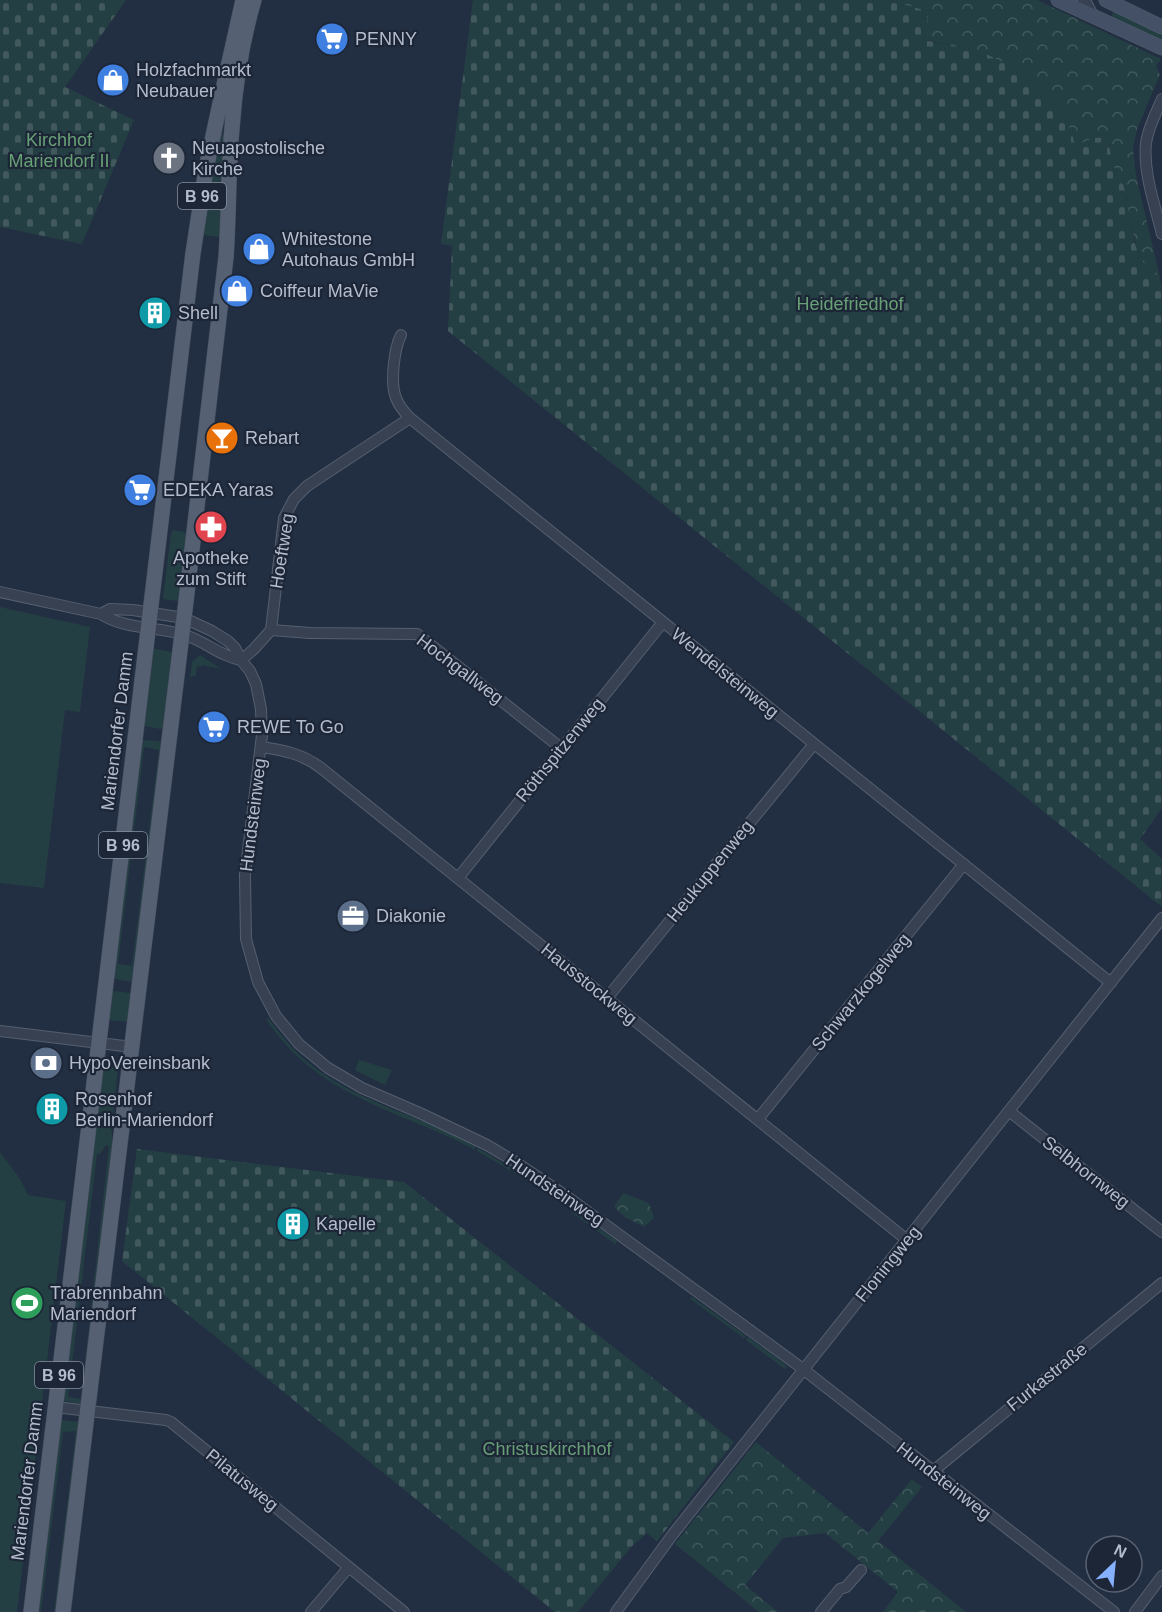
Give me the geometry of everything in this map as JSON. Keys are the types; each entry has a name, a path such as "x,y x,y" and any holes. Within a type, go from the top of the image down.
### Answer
{"main road":[{"name":"Mariendorfer Damm","path":"31,1612 195,243 206,170 243,0"},
{"name":"B 96","path":"63,1612 226,257 234,103 240,59 254,0"},
{"path":"1058,0 1162,48"},
{"path":"1106,0 1162,27"}],"street":[{"path":"1084,0 1092,16"},
{"path":"1162,99 1146,143 1148,176 1162,234"},
{"name":"Wendelsteinweg","path":"401,335 397,344 393,386 397,401 410,418 1111,983"},
{"name":"Hoeftweg","path":"271,630 285,518 294,499 306,486 410,418"},
{"path":"0,592 101,614 111,609 149,620 205,644 228,658 241,660 271,630"},
{"name":"Hundsteinweg","path":"149,620 184,618 212,631 235,648 256,684 260,697 262,722 246,867 246,939 258,982 276,1016 299,1044 328,1068 362,1088 487,1145 570,1198 803,1370 1114,1612"},
{"name":"Röthspitzenweg","path":"458,878 663,622"},
{"name":"Hochgallweg","path":"271,630 310,633 417,634 561,748"},
{"name":"Heukuppenweg","path":"607,998 814,744"},
{"name":"Hausstockweg","path":"261,747 294,753 314,763 907,1240"},
{"name":"Schwarzkogelweg","path":"758,1119 964,864"},
{"name":"Floningweg","path":"616,1612 660,1551 1162,918"},
{"path":"0,1031 132,1047"},
{"name":"Selbhornweg","path":"1009,1112 1162,1232"},
{"name":"Furkastraße","path":"932,1472 1162,1283"},
{"name":"Pilatusweg","path":"55,1407 171,1422 405,1612"},
{"path":"311,1612 349,1567"},
{"path":"821,1612 840,1589 846,1587 861,1570"},
{"path":"1135,1612 1162,1576"}],"green space":[{"name":"Kirchhof Mariendorf II","path":"0,0 126,0 65,87 134,120 82,244 0,227"},
{"name":"Heidefriedhof","path":"473,0 884,0 929,11 923,40 977,50 1021,70 1064,111 1076,147 1095,138 1107,139 1118,182 1123,184 1137,250 1159,276 1162,290 1162,808 1140,839 1162,859 1162,907 448,331 452,246 441,244"},
{"path":"884,0 1037,0 1161,59 1156,66 1160,75 1137,129 1133,149 1136,175 1160,278 1145,264 1138,252 1127,210 1127,198 1118,182 1107,139 1095,138 1076,147 1073,141 971,49 922,39 929,11"},
{"path":"1114,11 1162,34 1162,43 1110,19"},
{"path":"222,133 224,135 221,237 203,235"},
{"path":"173,530 186,534 178,601 163,599"},
{"path":"0,607 90,627 80,712 65,710 44,888 0,883"},
{"path":"152,648 172,652 164,727 161,729 144,726"},
{"path":"200,655 221,669 197,666 196,676 190,677 192,662"},
{"path":"142,740 158,741 162,743 133,981 114,977","holes":["144,747 159,750 132,966 118,964"]},
{"path":"114,991 131,995 128,1022 108,1020"},
{"path":"268,1018 299,1054 334,1081 366,1098 440,1128 476,1147 474,1149 388,1111 334,1084 286,1045 266,1019"},
{"path":"359,1060 392,1070 385,1085 355,1070"},
{"path":"103,1066 118,1068 113,1113 110,1114 98,1112"},
{"path":"95,1126 111,1128 114,1151 81,1404 64,1401","holes":["106,1145 109,1146 81,1399 68,1397 97,1154 100,1154"]},
{"path":"478,1148 532,1181 531,1183 477,1151"},
{"name":"Christuskirchhof","path":"137,1149 404,1182 734,1442 657,1541 647,1533 631,1547 578,1612 555,1612 122,1261"},
{"name":"Trabrennbahn Mariendorf","path":"0,1152 20,1179 28,1195 66,1201 17,1612 0,1612"},
{"path":"623,1193 649,1203 654,1218 644,1227 625,1217 614,1207"},
{"path":"573,1210 617,1241 615,1244 571,1212"},
{"path":"692,1297 746,1336 744,1338 690,1299"},
{"path":"748,1337 787,1366 785,1369 746,1340"},
{"path":"60,1420 81,1422 57,1612 54,1612 76,1431 63,1432 41,1612 37,1612"},
{"path":"756,1442 868,1533 912,1479 922,1487 878,1541 966,1612 883,1612 898,1592 825,1533 783,1538 745,1585 778,1612 759,1612 675,1544"}],"place":[{"name":"PENNY","path":"332,39"},
{"name":"Holzfachmarkt Neubauer","path":"113,80"},
{"name":"Neuapostolische Kirche","path":"169,158"},
{"name":"Whitestone Autohaus GmbH","path":"259,249"},
{"name":"Coiffeur MaVie","path":"237,291"},
{"name":"Shell","path":"155,313"},
{"name":"Rebart","path":"222,438"},
{"name":"EDEKA Yaras","path":"140,490"},
{"name":"Apotheke zum Stift","path":"211,527"},
{"name":"REWE To Go","path":"214,727"},
{"name":"Diakonie","path":"353,916"},
{"name":"HypoVereinsbank","path":"46,1063"},
{"name":"Rosenhof Berlin-Mariendorf","path":"52,1109"},
{"name":"Kapelle","path":"293,1224"},
{"name":"Trabrennbahn Mariendorf","path":"27,1303"}]}
